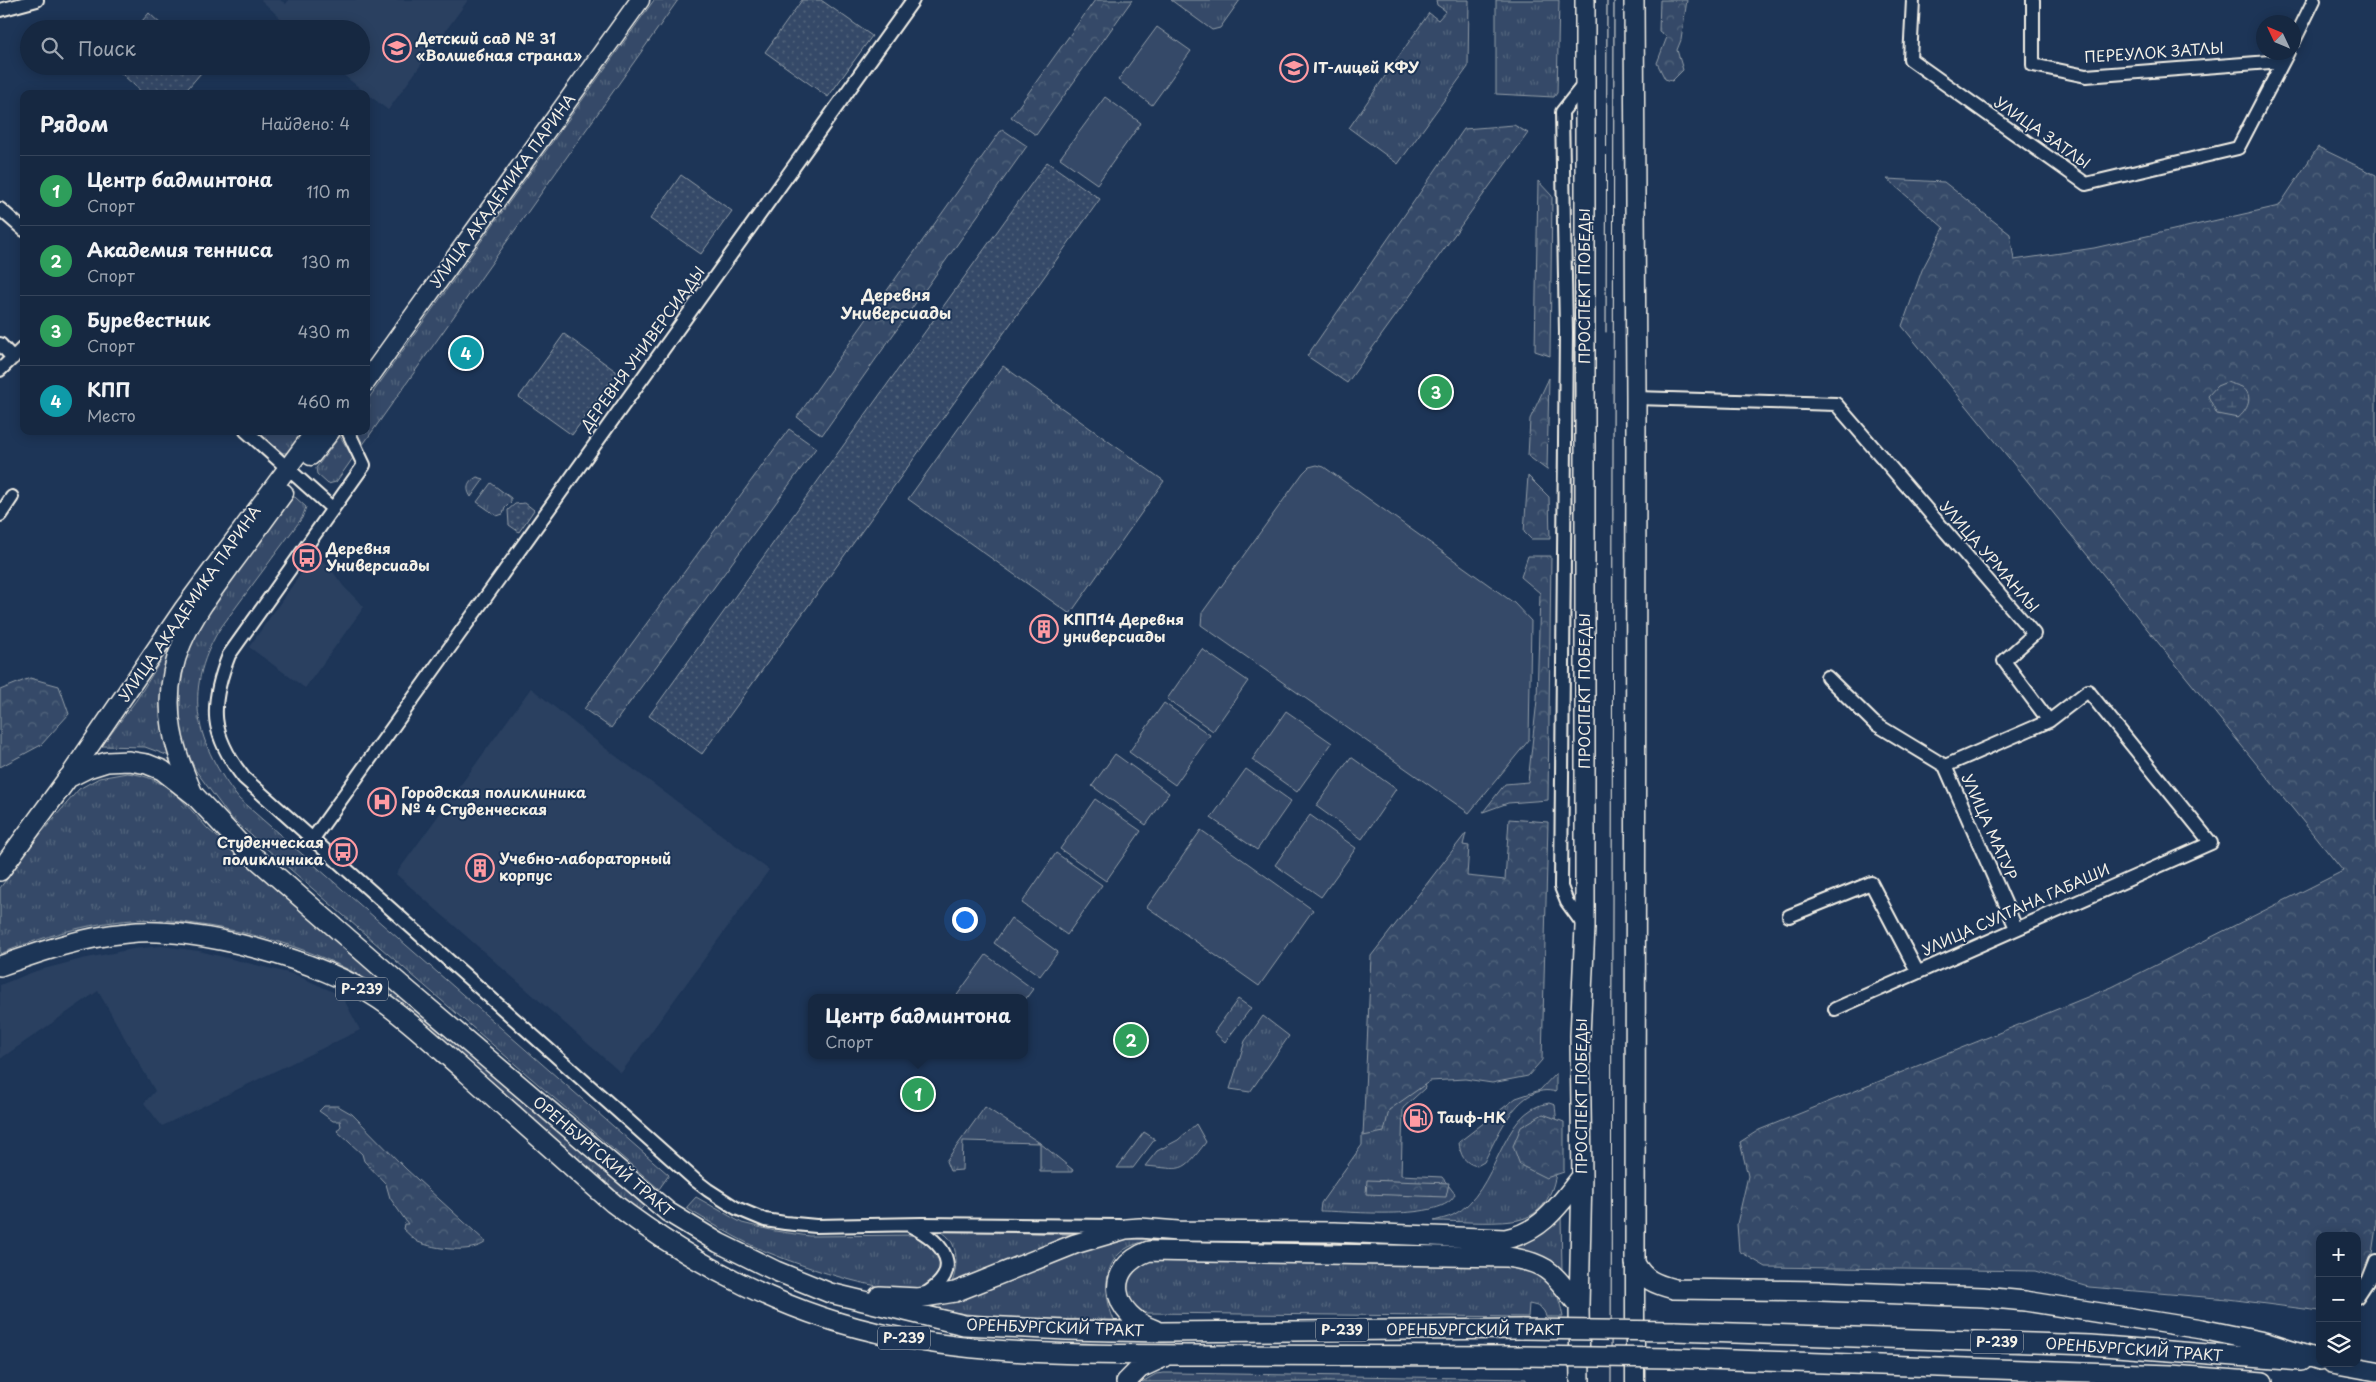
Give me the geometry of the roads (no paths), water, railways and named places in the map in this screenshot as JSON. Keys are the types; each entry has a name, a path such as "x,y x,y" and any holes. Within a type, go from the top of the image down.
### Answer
{"main road":[{"name":"УЛИЦА АКАДЕМИКА ПАРИНА","path":"370,356 626,0"},
{"name":"УЛИЦА АКАДЕМИКА ПАРИНА","path":"370,376 640,0"},
{"name":"ПРОСПЕКТ ПОБЕДЫ","path":"1580,1382 1579,1306 1582,1176 1580,1036 1585,927 1585,0"},
{"path":"1634,0 1636,398 1635,1382"},
{"name":"УЛИЦА АКАДЕМИКА ПАРИНА","path":"194,795 179,759 172,730 170,700 173,672 180,645 194,616 292,472 313,435"},
{"name":"УЛИЦА АКАДЕМИКА ПАРИНА","path":"68,778 184,608 292,472 327,435"},
{"name":"ОРЕНБУРГСКИЙ ТРАКТ","path":"0,871 68,778 88,768 107,762 129,761 147,764 162,770 194,795 243,846 392,978 632,1184 668,1212 719,1243 830,1293 964,1325 1161,1332 1522,1329 1674,1331 2090,1345 2316,1361"},
{"name":"ОРЕНБУРГСКИЙ ТРАКТ","path":"0,966 40,952 94,937 130,932 162,932 198,936 276,954 315,967 350,982 403,1017 613,1203 650,1231 724,1275 783,1303 830,1319 892,1336 947,1345 1032,1353 1674,1358 2263,1382"},
{"path":"830,1293 918,1298 955,1292 975,1286 1075,1244 1140,1228 1334,1232 1505,1240 1517,1237 1538,1227 1554,1212 1582,1176"},
{"path":"650,1231 668,1212"},
{"path":"1161,1332 1143,1325 1134,1319 1127,1312 1118,1296 1118,1282 1124,1268 1138,1255 1149,1251 1507,1257 1527,1260 1550,1270 1579,1306"},
{"path":"1635,1263 1640,1271 1652,1282 1674,1289 1821,1291 1983,1297 2025,1301 2201,1329 2264,1342 2316,1360"},
{"path":"1126,1382 1149,1362 1180,1355"},
{"path":"2352,1367 2376,1372"}],"street":[{"path":"0,10 37,0"},
{"name":"ДЕРЕВНЯ УНИВЕРСИАДЫ","path":"312,840 913,0"},
{"name":"УЛИЦА ЗАТЛЫ","path":"1913,0 1910,59 2086,184 2238,148 2284,60"},
{"name":"ПЕРЕУЛОК ЗАТЛЫ","path":"2033,0 2033,65 2086,76 2256,60"},
{"path":"2301,27 2314,0"},
{"path":"1585,83 1562,112 1566,332 1561,887 1567,902 1585,927"},
{"path":"0,209 20,226"},
{"path":"0,344 13,358"},
{"path":"0,370 20,351"},
{"name":"УЛИЦА УРМАНЛЫ","path":"1636,398 1836,404 2034,634 2004,661 2050,721"},
{"path":"250,435 332,509"},
{"path":"350,435 364,465 229,655 217,693 217,733 228,758 244,778 708,1190 736,1208 765,1220 816,1226 906,1224 1114,1226 1140,1228"},
{"path":"0,515 12,497"},
{"name":"УЛИЦА МАТУР","path":"1827,677 1874,723 1945,766 2016,928"},
{"name":"УЛИЦА СУЛТАНА ГАБАШИ","path":"1835,1009 1917,971 2211,843 2088,691 2050,721"},
{"name":"УЛИЦА МАТУР","path":"1945,766 2050,721"},
{"path":"1789,916 1871,884 1917,971"},
{"path":"906,1224 923,1232 936,1242 944,1252 947,1262 945,1276 938,1286 918,1298"},
{"path":"2361,1290 2369,1279 2376,1261"}],"tram line":[{"path":"1606,332 1607,0"},
{"path":"1611,1382 1614,0"}],"place":[{"name":"Детский сад № 31 «Волшебная страна»","path":"397,48"},
{"name":"IT-лицей КФУ","path":"1294,68"},
{"name":"КПП","path":"466,353"},
{"name":"Буревестник","path":"1436,392"},
{"name":"Деревня Универсиады","path":"307,558"},
{"name":"КПП14 Деревня универсиады","path":"1044,629"},
{"name":"Городская поликлиника № 4 Студенческая","path":"382,802"},
{"name":"Студенческая поликлиника","path":"343,852"},
{"name":"Учебно-лабораторный корпус","path":"480,868"},
{"name":"Академия тенниса","path":"1131,1040"},
{"name":"Центр бадминтона","path":"918,1094"},
{"name":"Таиф-НК","path":"1418,1118"}],"district":[{"name":"Деревня Универсиады","path":"896,304"}]}
